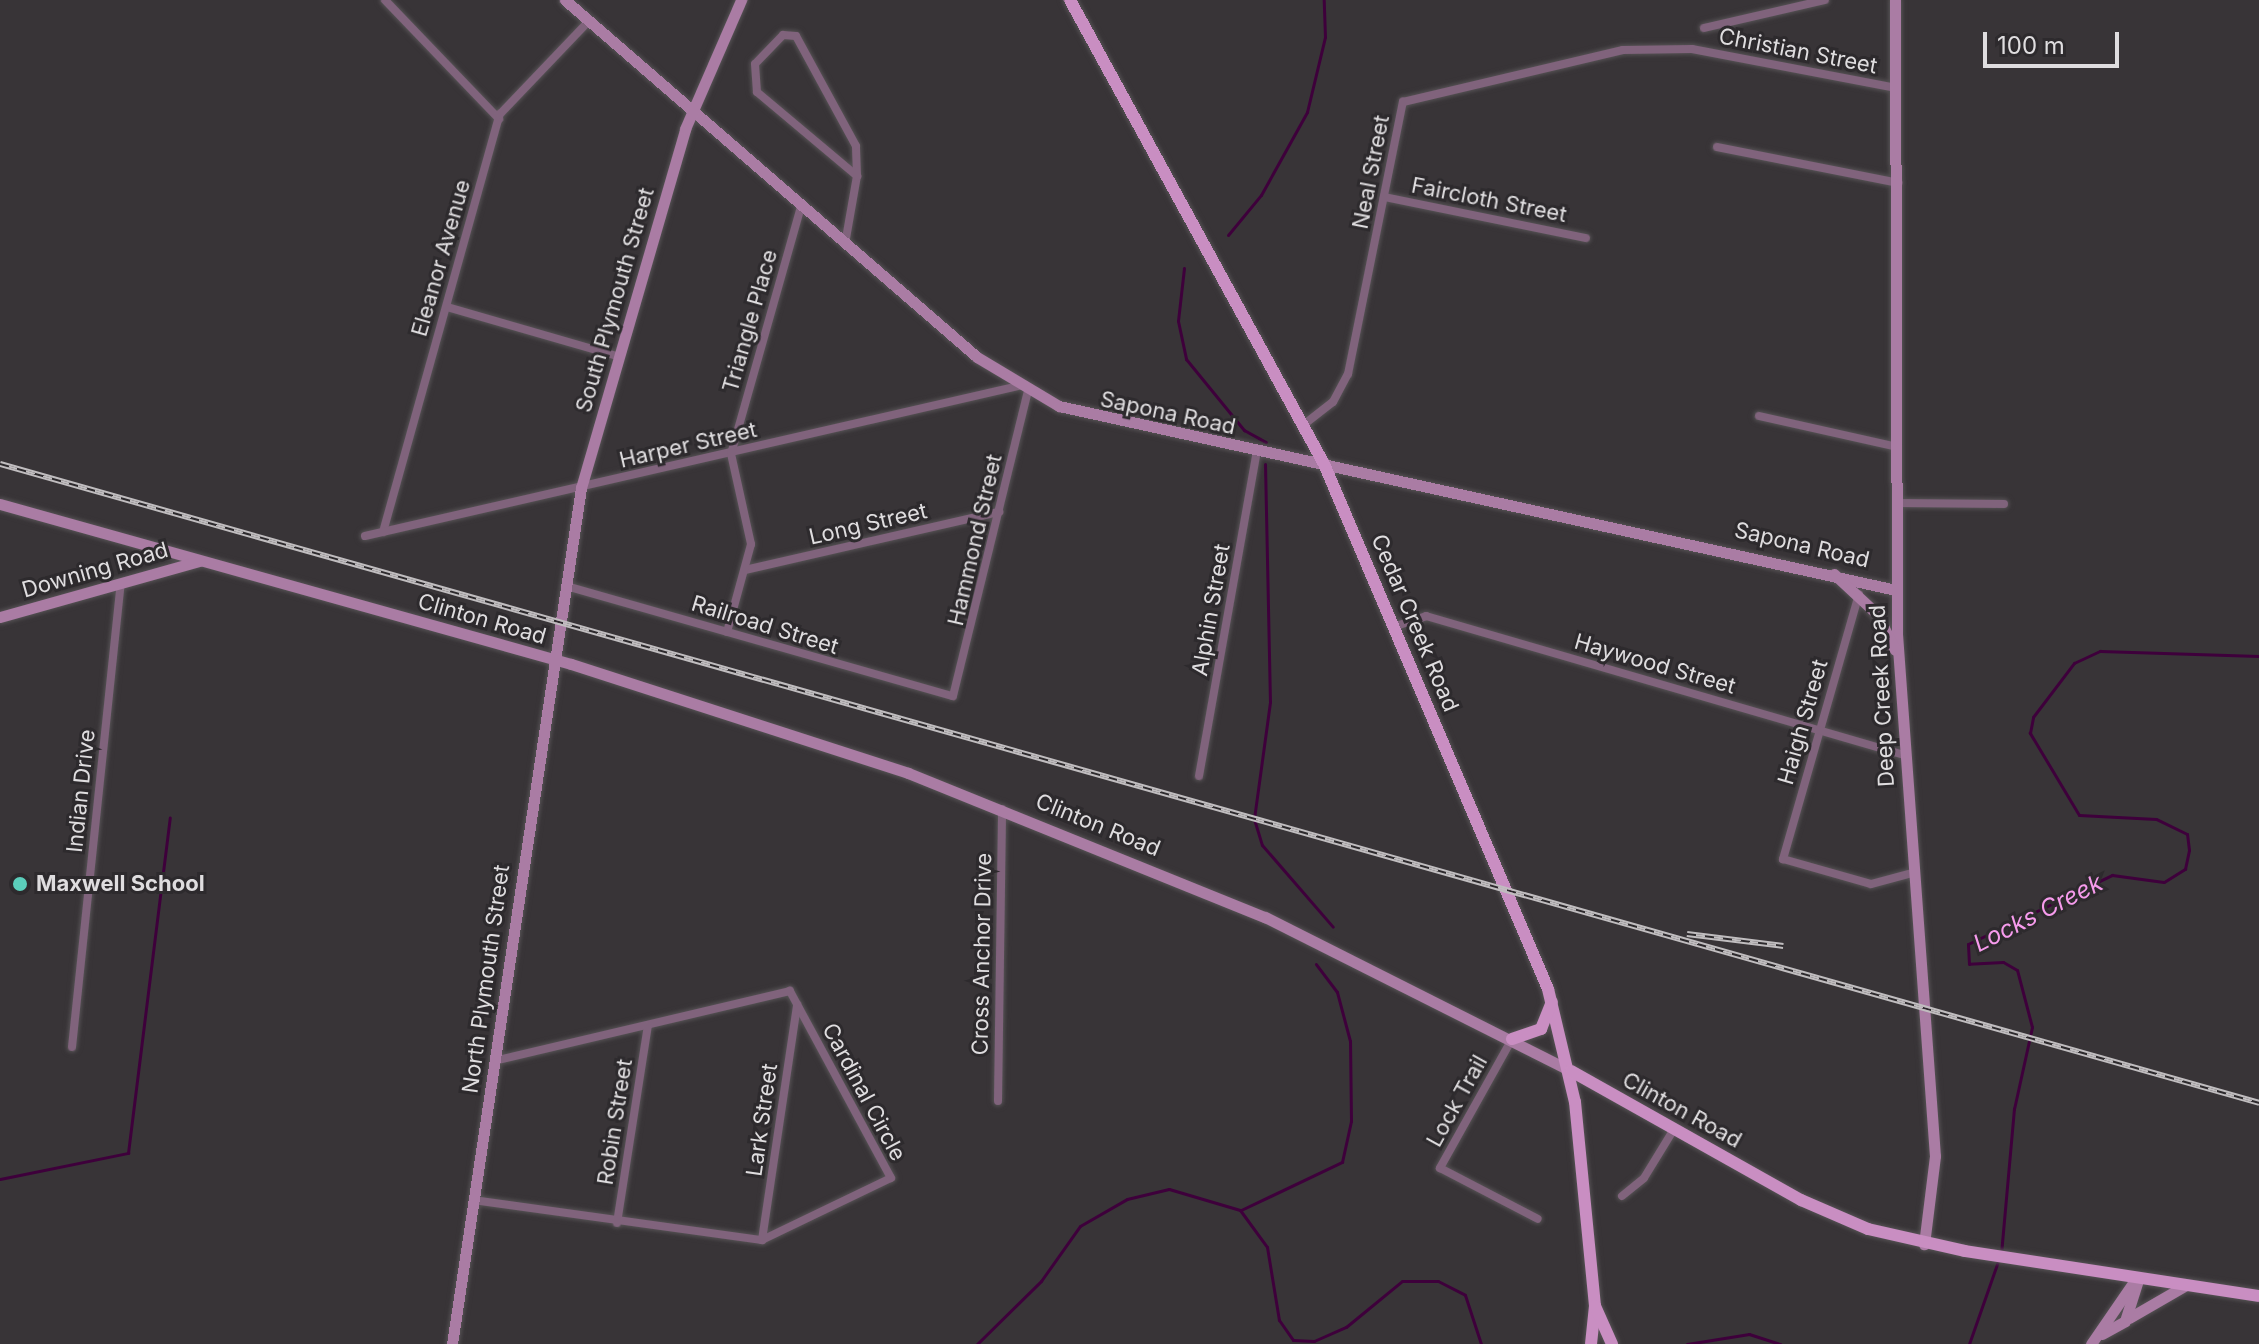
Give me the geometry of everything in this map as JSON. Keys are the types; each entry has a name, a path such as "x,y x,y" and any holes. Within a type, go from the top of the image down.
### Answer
{"main road":[{"name":"Cedar Creek Road","path":"1070,0 1324,464 1396,626 1552,1002 1571,1071 1595,1306 1591,1344"},
{"path":"1512,1039 1541,1029 1552,1002"},
{"name":"Clinton Road","path":"1571,1071 1820,1210 1924,1244 2259,1296"},
{"name":"Cedar Creek Road","path":"1595,1306 1612,1344"}],"street":[{"path":"385,0 499,119"},
{"name":"Sapona Road","path":"565,0 587,23 801,207 1024,389 1111,424 1324,464 1831,571 1896,590"},
{"name":"South Plymouth Street","path":"560,620 581,488 691,113 741,0"},
{"path":"1704,28 1825,0"},
{"name":"Deep Creek Road","path":"1895,0 1898,659 1935,1156 1924,1244"},
{"name":"Eleanor Avenue","path":"383,532 499,119 587,23"},
{"path":"845,244 857,176 856,146 835,99 796,36 783,35 755,64 757,92 857,176"},
{"name":"Neal Street","path":"1302,426 1333,402 1348,374 1403,102 1623,50 1692,49"},
{"name":"Christian Street","path":"1692,49 1896,88"},
{"path":"1717,147 1898,183"},
{"name":"Faircloth Street","path":"1384,197 1586,238"},
{"name":"Triangle Place","path":"727,632 751,544 731,454 801,207"},
{"path":"447,307 620,357"},
{"name":"Harper Street","path":"365,536 1024,389"},
{"name":"Hammond Street","path":"953,696 999,512 1024,389"},
{"path":"1759,416 1899,447"},
{"name":"Alphin Street","path":"1199,776 1257,451"},
{"path":"1898,503 2004,504"},
{"name":"Clinton Road","path":"0,504 554,660 815,740 1002,808 1265,917 1571,1071"},
{"name":"Long Street","path":"745,570 999,512"},
{"name":"Downing Road","path":"0,617 120,587 200,561"},
{"path":"1831,571 1859,594 1898,659"},
{"name":"Railroad Street","path":"566,586 953,696"},
{"name":"Indian Drive","path":"72,1047 120,587"},
{"name":"Haigh Street","path":"1859,594 1783,859 1871,884 1912,873"},
{"name":"Haywood Street","path":"1396,626 1426,616 1905,755"},
{"name":"North Plymouth Street","path":"452,1344 560,620"},
{"name":"Cross Anchor Drive","path":"998,1101 1002,808"},
{"path":"495,1061 790,991 797,1004"},
{"name":"Lark Street","path":"762,1240 797,1004"},
{"name":"Cardinal Circle","path":"762,1240 891,1178 797,1004"},
{"name":"Robin Street","path":"617,1223 648,1026"},
{"name":"Lock Trail","path":"1512,1039 1440,1168 1538,1219"},
{"path":"1622,1196 1644,1178 1674,1129"},
{"path":"473,1200 617,1223 762,1240"},
{"path":"2125,1321 2137,1277"},
{"path":"2091,1344 2101,1334 2137,1277"},
{"path":"2101,1334 2186,1284"}],"waterway":[{"path":"1228,235 1261,195 1307,112 1325,37 1324,0"},
{"path":"1184,268 1178,321 1186,359 1244,430 1266,442"},
{"path":"1265,464 1270,702 1254,819 1262,845 1333,927"},
{"name":"Locks Creek","path":"2001,1254 2014,1109 2032,1027 2017,970 2003,962 1969,964 1968,944 2112,875 2164,882 2185,869 2189,850 2187,834 2156,819 2079,815 2030,733 2033,717 2074,663 2100,651 2259,656"},
{"path":"0,1179 128,1153 170,818"},
{"path":"1241,1210 1342,1162 1351,1121 1350,1041 1337,992 1316,964"},
{"name":"Locks Creek","path":"977,1344 1041,1281 1080,1226 1127,1199 1169,1189 1240,1210 1267,1247 1279,1320 1293,1340 1314,1341 1346,1327 1402,1281 1438,1281 1465,1295 1481,1344"},
{"name":"Locks Creek","path":"1969,1344 1998,1261"},
{"name":"Locks Creek","path":"1687,1344 1749,1334 1780,1344"}],"railway":[{"path":"0,464 2259,1103"},
{"path":"1687,934 1783,946"}],"place":[{"name":"Maxwell School","path":"20,884"}]}
